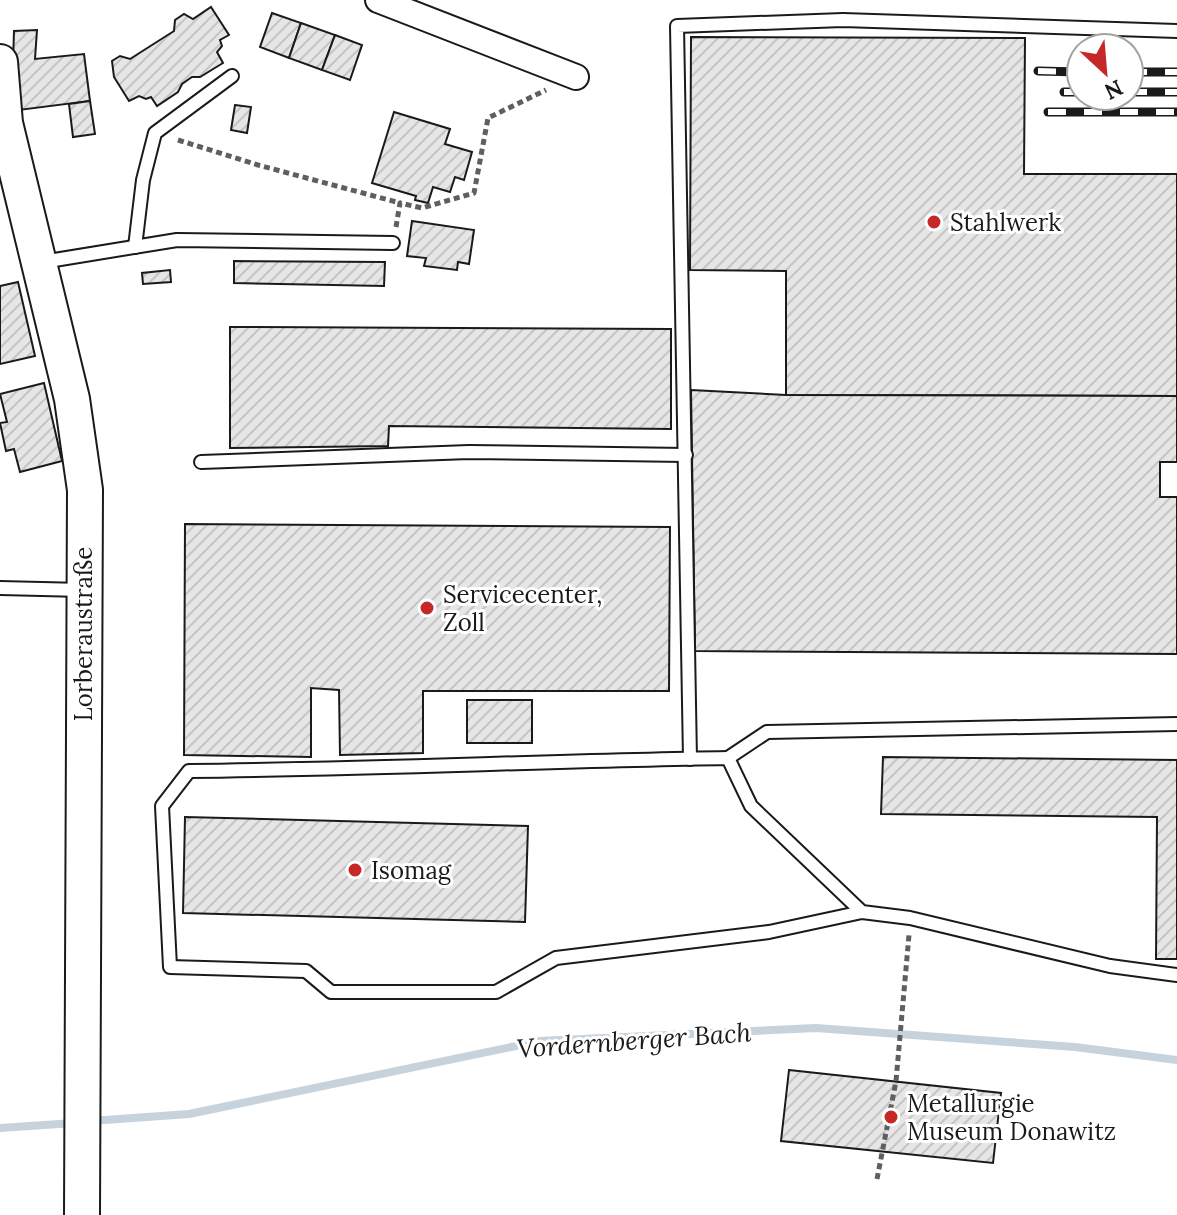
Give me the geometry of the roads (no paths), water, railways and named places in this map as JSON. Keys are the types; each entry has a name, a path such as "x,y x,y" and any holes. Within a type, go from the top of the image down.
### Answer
{"street":[{"path":"378,0 576,77"},
{"name":"Lorberaustraße","path":"0,62 5,123 72,399 85,490 82,1200"}],"lane":[{"path":"690,759 677,26 843,20 1177,31"},
{"path":"135,247 143,180 155,133 232,76"},
{"path":"39,262 177,240 393,243"},
{"path":"201,462 469,452 686,455"},
{"path":"0,588 83,590"},
{"path":"1177,724 767,732 728,758 458,763 390,769 189,771 162,806 170,967 306,971 331,992 496,992 556,958 769,932 862,912 910,918 1110,966 1177,975"},
{"path":"728,758 751,806 862,912"}],"waterway":[{"name":"Vordernberger Bach","path":"91,1121 189,1114 540,1041 816,1028 1075,1047 1177,1060"},
{"name":"Vordernberger Bach","path":"0,1128 74,1123"}],"railway":[{"path":"1038,71 1065,72"},
{"path":"1145,72 1177,72"},
{"path":"1145,92 1177,92"},
{"path":"1048,112 1177,112"}],"place":[{"name":"Stahlwerk","path":"934,222"},
{"name":"Servicecenter, Zoll","path":"427,608"},
{"name":"Isomag","path":"355,870"},
{"name":"Metallurgie Museum Donawitz","path":"891,1117"}]}
